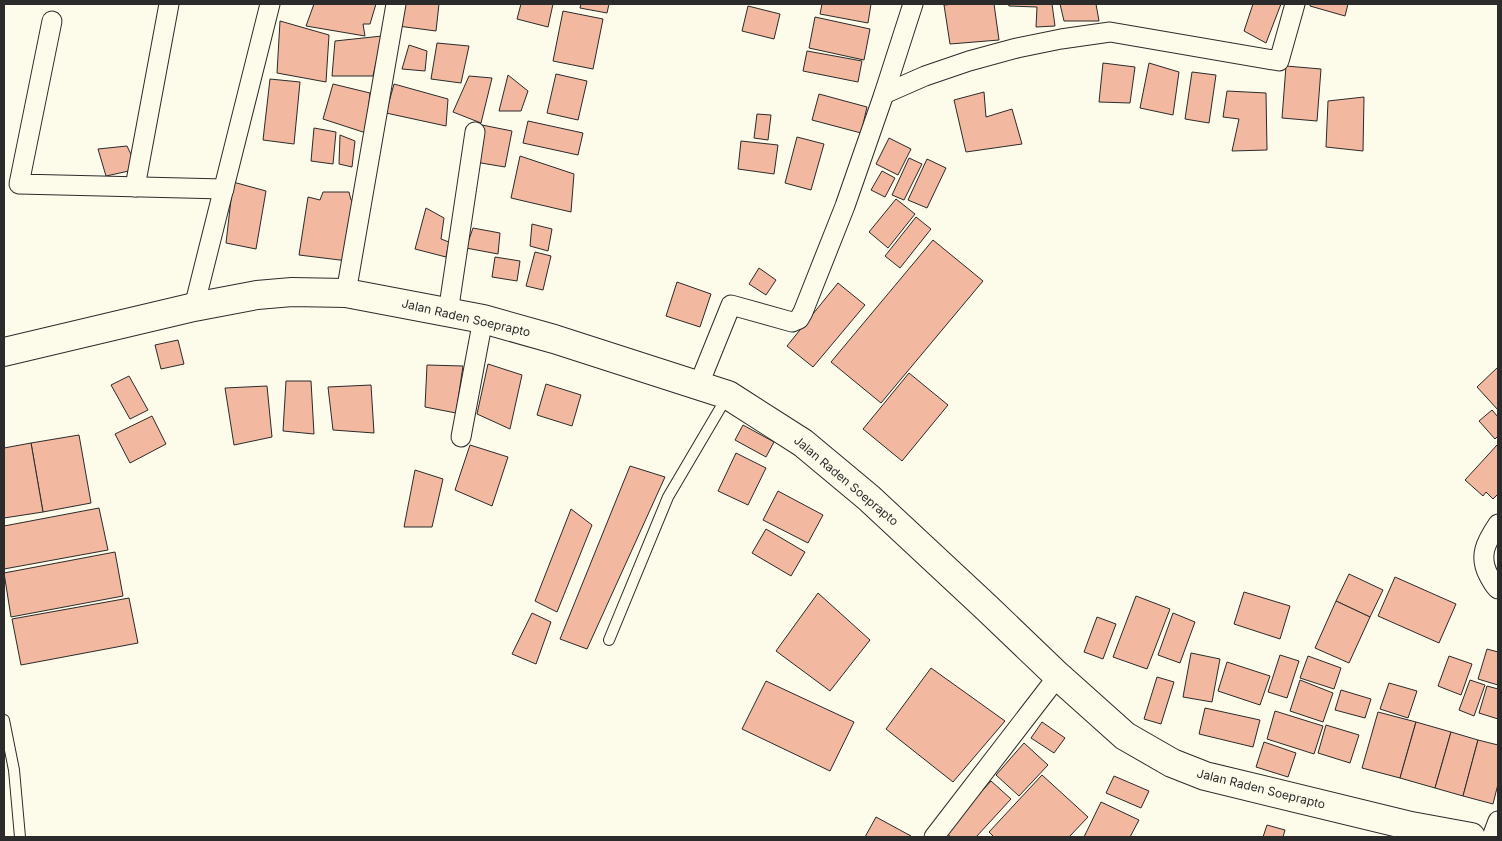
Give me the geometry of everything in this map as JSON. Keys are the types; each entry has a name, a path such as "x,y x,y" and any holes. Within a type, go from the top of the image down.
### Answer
{"highway":[{"name":"Jalan Raden Soeprapto","path":"4,352 194,307 257,295 300,292 346,293 483,319 554,338 699,384 728,394 802,443 869,498 988,608 1058,676 1125,736 1172,763 1205,776 1411,826 1471,837"}],"street":[{"path":"135,187 168,4"},
{"path":"194,307 270,4"},
{"path":"346,293 396,4"},
{"path":"699,384 731,305 792,322 799,319 803,312 846,206 913,4"},
{"path":"884,94 925,76 969,61 1026,46 1110,32 1279,62 1295,4"},
{"path":"52,21 19,184 224,189"},
{"path":"448,313 475,132"},
{"path":"461,438 483,319"},
{"path":"1498,524 1484,550 1484,567 1494,586 1498,589"},
{"path":"934,837 1058,676"},
{"path":"1492,837 1498,821"}],"lane":[{"path":"609,640 668,497 728,394"},
{"path":"4,720 14,770 20,837"}],"building":[{"path":"314,4 376,4 370,24 363,24 365,36 306,26"},
{"path":"401,4 439,4 436,31 398,26"},
{"path":"521,4 553,4 548,27 517,19"},
{"path":"581,4 609,4 607,13 580,8"},
{"path":"822,4 871,4 868,23 820,14"},
{"path":"994,4 999,40 950,44 944,5"},
{"path":"1008,4 1052,4 1055,26 1036,27 1037,7 1009,6"},
{"path":"1060,4 1096,4 1099,21 1064,21"},
{"path":"1253,4 1281,4 1266,43 1244,31"},
{"path":"1310,4 1348,4 1345,16 1310,6"},
{"path":"748,6 780,14 774,39 742,31"},
{"path":"563,11 603,19 593,69 553,61"},
{"path":"815,17 870,29 864,60 809,48"},
{"path":"280,21 329,35 326,82 277,73"},
{"path":"382,36 373,76 332,76 335,41"},
{"path":"437,43 469,46 461,83 431,79"},
{"path":"409,45 427,51 425,71 402,69"},
{"path":"807,51 862,61 858,82 803,71"},
{"path":"1103,63 1135,67 1130,103 1099,102"},
{"path":"1149,63 1179,72 1173,115 1140,108"},
{"path":"1286,66 1321,69 1317,121 1282,118"},
{"path":"1192,72 1216,75 1209,123 1185,119"},
{"path":"556,74 587,81 578,120 547,113"},
{"path":"508,75 528,91 521,111 499,111"},
{"path":"469,76 492,78 481,123 453,112"},
{"path":"270,79 300,82 294,144 263,140"},
{"path":"333,84 370,93 366,133 323,119"},
{"path":"394,84 448,99 446,126 386,113"},
{"path":"1227,91 1266,93 1267,150 1232,151 1239,119 1223,117"},
{"path":"984,92 986,117 1012,109 1022,144 966,152 954,100"},
{"path":"819,94 867,107 861,133 812,120"},
{"path":"1364,97 1363,151 1326,147 1328,101"},
{"path":"757,114 771,115 768,140 754,138"},
{"path":"528,121 583,133 578,155 523,143"},
{"path":"482,125 512,131 505,167 475,162"},
{"path":"314,128 336,132 333,164 311,161"},
{"path":"340,135 355,141 352,167 339,164"},
{"path":"797,137 824,144 811,190 785,183"},
{"path":"889,138 911,149 898,175 876,164"},
{"path":"741,141 778,145 774,174 738,169"},
{"path":"127,146 138,169 106,176 98,149"},
{"path":"520,156 574,174 571,212 511,198"},
{"path":"909,158 922,164 904,200 892,195"},
{"path":"927,159 946,168 927,208 908,200"},
{"path":"882,171 895,178 885,197 871,190"},
{"path":"233,182 266,191 256,249 226,243"},
{"path":"323,192 349,192 351,200 360,204 348,261 299,255 308,197 320,200"},
{"path":"896,199 915,214 888,248 869,232"},
{"path":"426,208 444,218 441,239 449,242 446,257 415,249"},
{"path":"916,217 931,229 900,268 885,256"},
{"path":"532,224 552,229 548,251 530,246"},
{"path":"473,228 500,233 498,254 466,248"},
{"path":"933,240 983,281 881,403 831,362"},
{"path":"535,252 551,256 543,290 526,286"},
{"path":"495,257 520,261 517,281 492,277"},
{"path":"759,268 776,280 766,295 749,284"},
{"path":"677,282 711,294 700,327 666,316"},
{"path":"838,283 865,305 813,367 787,346"},
{"path":"178,340 184,364 161,369 155,345"},
{"path":"488,364 522,375 510,429 477,414"},
{"path":"427,365 463,366 456,413 425,407"},
{"path":"1498,367 1498,410 1477,387"},
{"path":"909,373 948,405 902,461 863,429"},
{"path":"129,376 148,410 130,419 111,385"},
{"path":"286,381 311,381 314,434 283,431"},
{"path":"546,384 581,395 572,426 537,415"},
{"path":"371,385 374,433 333,430 328,387"},
{"path":"267,386 272,437 234,445 225,388"},
{"path":"1492,410 1498,417 1498,436 1495,439 1479,421"},
{"path":"152,416 166,444 130,463 115,434"},
{"path":"743,425 774,442 766,457 735,440"},
{"path":"79,435 91,503 43,512 31,443"},
{"path":"31,443 43,512 4,518 4,448"},
{"path":"1498,444 1498,494 1493,499 1486,492 1483,496 1465,480"},
{"path":"470,445 508,457 492,506 455,490"},
{"path":"736,453 766,468 748,505 718,491"},
{"path":"630,466 665,477 587,649 560,639"},
{"path":"415,470 443,479 432,527 404,527"},
{"path":"778,491 823,515 808,543 763,520"},
{"path":"99,508 108,550 4,569 4,526"},
{"path":"571,509 592,525 557,612 535,601"},
{"path":"766,529 805,552 791,576 752,553"},
{"path":"115,552 123,596 11,617 4,573"},
{"path":"1349,574 1383,590 1370,617 1336,601"},
{"path":"1395,577 1456,604 1439,643 1378,616"},
{"path":"1244,592 1290,606 1280,639 1234,624"},
{"path":"818,593 870,640 830,691 776,651"},
{"path":"1136,596 1170,609 1147,669 1113,657"},
{"path":"129,598 138,643 21,665 12,619"},
{"path":"1336,601 1370,617 1349,663 1315,648"},
{"path":"532,613 551,622 536,664 512,654"},
{"path":"1173,613 1195,622 1180,663 1158,655"},
{"path":"1097,617 1116,624 1103,659 1084,652"},
{"path":"1487,649 1498,652 1498,685 1478,679"},
{"path":"1191,653 1220,659 1212,702 1183,697"},
{"path":"1280,655 1299,661 1287,698 1268,692"},
{"path":"1308,656 1341,668 1334,689 1300,678"},
{"path":"1449,656 1472,664 1461,695 1438,686"},
{"path":"1227,662 1270,676 1260,705 1218,691"},
{"path":"931,668 1005,721 953,782 886,729"},
{"path":"1157,677 1174,682 1161,724 1144,719"},
{"path":"1300,680 1333,693 1323,722 1290,711"},
{"path":"1470,680 1485,685 1474,716 1459,710"},
{"path":"766,681 854,722 830,771 742,729"},
{"path":"1389,683 1417,691 1408,718 1380,709"},
{"path":"1487,686 1498,689 1498,719 1479,713"},
{"path":"1341,690 1371,699 1365,718 1335,710"},
{"path":"1205,708 1260,720 1253,747 1199,734"},
{"path":"1275,711 1323,726 1314,754 1267,739"},
{"path":"1378,712 1416,722 1400,778 1362,768"},
{"path":"1042,722 1065,738 1054,753 1031,738"},
{"path":"1416,722 1451,732 1435,788 1400,778"},
{"path":"1326,725 1359,735 1350,763 1318,753"},
{"path":"1451,732 1478,740 1463,796 1435,788"},
{"path":"1478,740 1498,745 1498,784 1493,804 1463,796"},
{"path":"1264,742 1296,753 1288,777 1256,767"},
{"path":"1024,743 1048,765 1019,796 996,775"},
{"path":"1042,775 1088,817 1069,837 994,837 989,832"},
{"path":"1114,776 1149,791 1141,808 1106,793"},
{"path":"991,781 1011,799 976,837 951,837 945,832"},
{"path":"1101,802 1139,820 1130,837 1084,837"},
{"path":"876,817 911,836 911,837 865,837"},
{"path":"1267,825 1285,830 1283,837 1263,837"}]}
